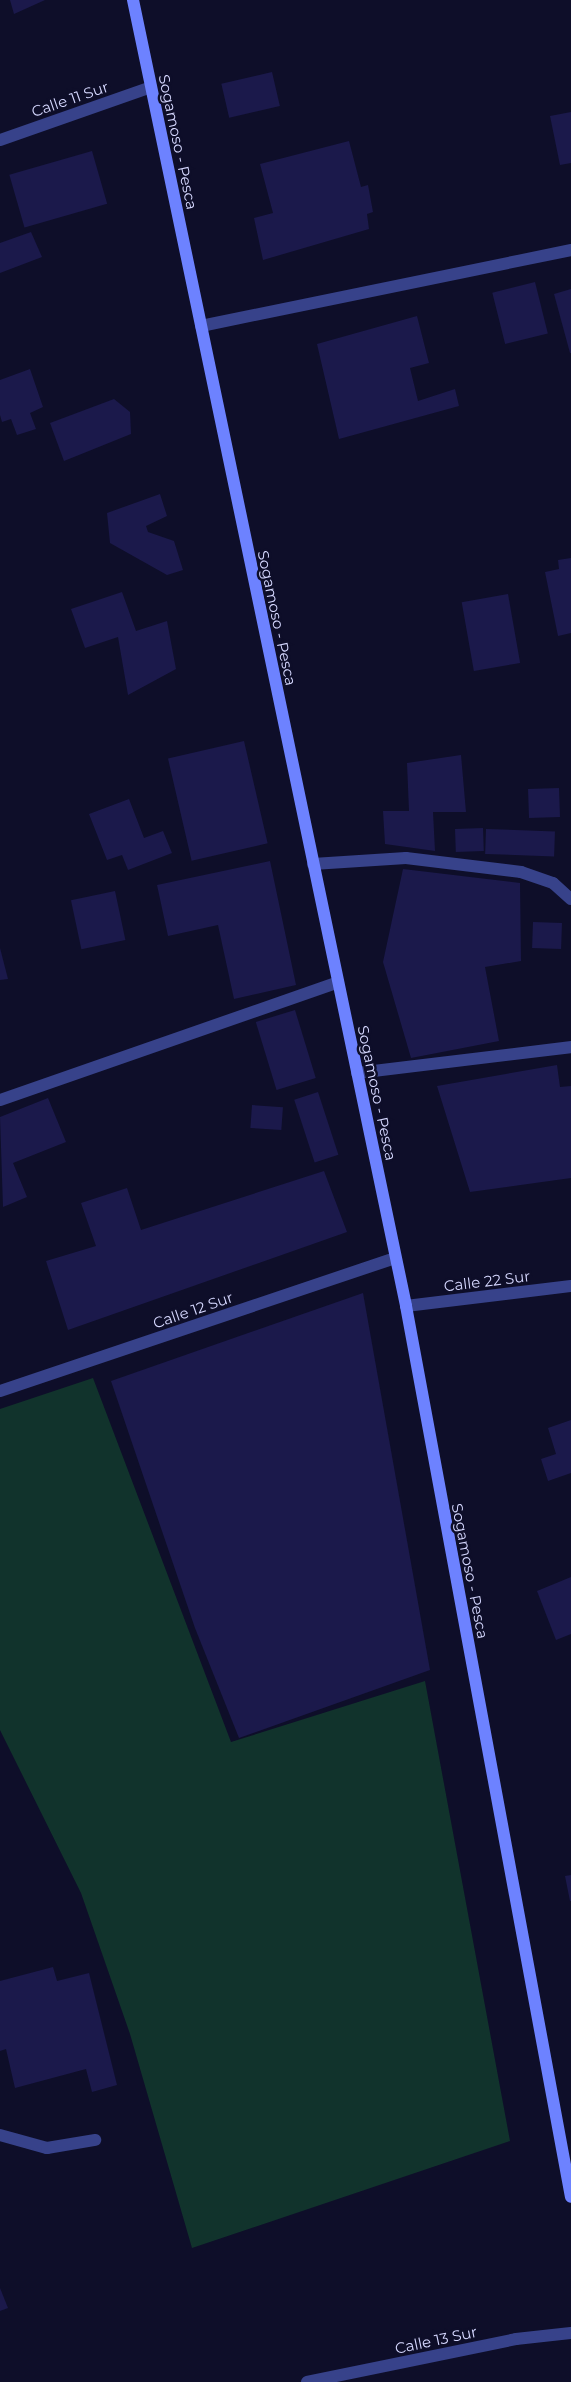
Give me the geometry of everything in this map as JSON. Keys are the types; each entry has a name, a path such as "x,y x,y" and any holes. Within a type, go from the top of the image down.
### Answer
{"main road":[{"name":"Sogamoso - Pesca","path":"133,0 406,1306 571,2197"}],"street":[{"name":"Calle 11 Sur","path":"0,140 151,87"},
{"path":"201,326 571,250"},
{"path":"313,864 406,858 521,872 553,883 571,899"},
{"path":"0,1100 338,982"},
{"path":"357,1073 571,1047"},
{"name":"Calle 12 Sur","path":"0,1392 396,1258"},
{"name":"Calle 22 Sur","path":"406,1306 571,1286"},
{"path":"0,2135 46,2148 95,2140"},
{"name":"Calle 13 Sur","path":"307,2382 516,2339 571,2333"}],"green space":[{"path":"93,1378 231,1742 425,1681 510,2141 192,2248 130,2034 81,1893 0,1730 0,1409"}],"building":[{"path":"10,0 45,0 14,14"},
{"path":"272,72 280,106 229,118 221,84"},
{"path":"571,112 571,163 560,165 550,116"},
{"path":"349,141 361,187 368,185 373,212 367,214 369,229 263,260 254,218 273,213 260,164"},
{"path":"92,151 107,204 24,228 9,175"},
{"path":"31,232 42,257 0,273 0,243"},
{"path":"535,282 548,333 505,344 492,293"},
{"path":"571,289 571,353 570,353 554,294"},
{"path":"417,316 429,363 410,368 418,401 455,389 459,406 339,439 317,344"},
{"path":"30,369 43,407 30,413 36,429 17,435 11,419 2,422 0,380"},
{"path":"114,399 130,412 131,434 64,461 50,423"},
{"path":"160,494 167,516 146,526 148,532 174,541 183,570 167,575 110,543 107,513"},
{"path":"571,558 571,633 558,636 545,572 559,569 558,560"},
{"path":"122,592 136,631 167,621 176,669 128,695 118,637 85,648 71,609"},
{"path":"508,594 520,663 474,671 462,602"},
{"path":"244,741 268,843 192,861 168,759"},
{"path":"461,755 466,812 433,812 435,851 385,844 383,811 409,811 407,763"},
{"path":"559,788 560,817 529,818 528,789"},
{"path":"129,799 144,838 163,831 172,853 128,870 122,855 107,860 89,814"},
{"path":"483,828 484,851 456,852 455,829"},
{"path":"486,829 555,831 554,856 485,854"},
{"path":"270,861 296,985 234,999 218,925 168,936 157,885"},
{"path":"403,869 520,883 521,961 485,967 499,1041 411,1058 383,962"},
{"path":"115,891 125,940 81,949 71,900"},
{"path":"533,922 562,923 561,949 532,948"},
{"path":"0,948 8,979 0,980"},
{"path":"295,1010 316,1078 277,1090 256,1022"},
{"path":"557,1065 560,1087 571,1086 571,1178 470,1192 437,1086"},
{"path":"318,1092 338,1155 315,1162 294,1100"},
{"path":"48,1098 66,1142 13,1163 27,1197 3,1207 0,1117"},
{"path":"252,1105 283,1107 281,1130 250,1128"},
{"path":"324,1171 347,1232 68,1330 46,1261 96,1246 81,1203 127,1188 141,1230"},
{"path":"363,1293 430,1670 239,1738 195,1628 111,1381"},
{"path":"571,1420 571,1473 548,1481 541,1459 556,1454 548,1428"},
{"path":"571,1577 571,1634 556,1640 537,1591"},
{"path":"571,1875 571,1901 570,1901 565,1876"},
{"path":"53,1967 57,1981 89,1973 117,2085 92,2092 86,2069 15,2088 6,2049 0,2051 0,1981"},
{"path":"0,2288 8,2308 0,2311"}]}
